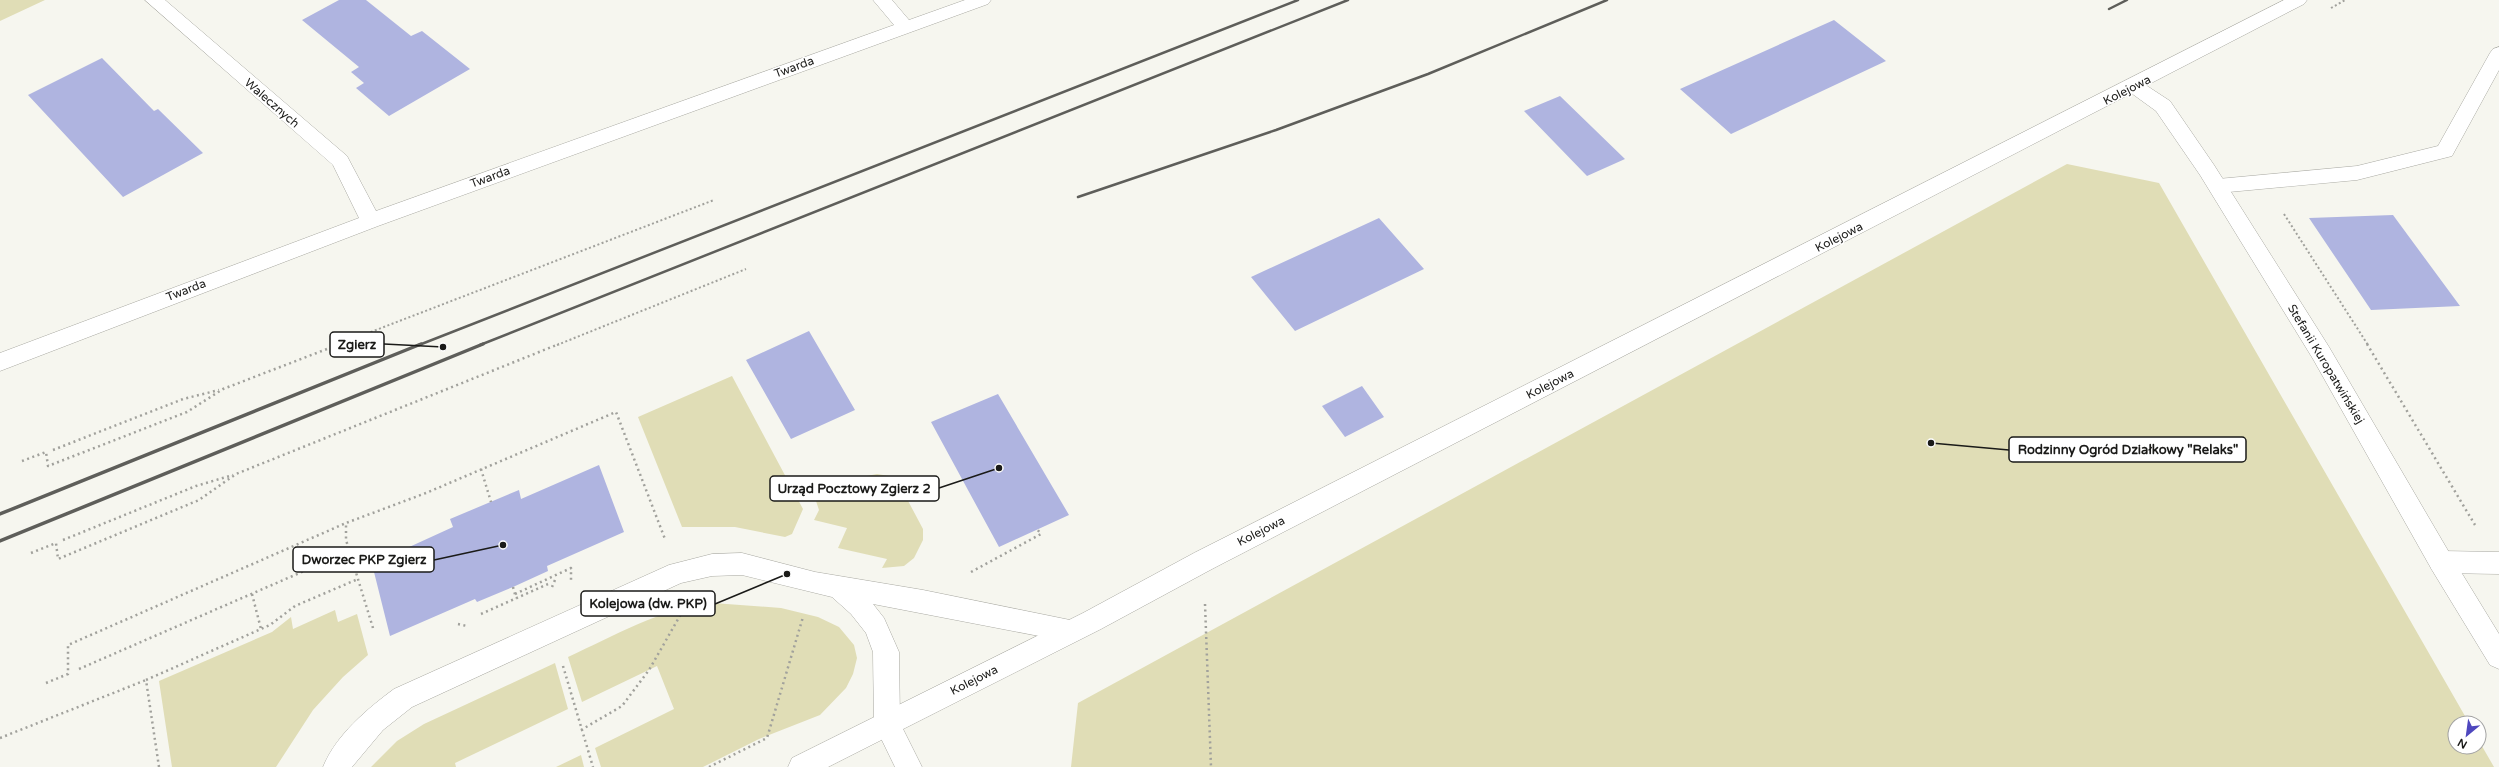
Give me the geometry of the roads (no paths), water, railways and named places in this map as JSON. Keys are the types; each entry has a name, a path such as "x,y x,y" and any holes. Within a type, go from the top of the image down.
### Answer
{"street":[{"name":"Walecznych","path":"154,0 340,161 371,221"},
{"path":"882,0 905,26"},
{"name":"Twarda","path":"0,362 371,221 905,26 982,0"},
{"name":"Kolejowa","path":"801,767 1070,631 1203,561 2134,86 2298,0"},
{"path":"2218,186 2357,173 2445,152 2499,54"},
{"name":"Stefanii Kuropatwińskiej","path":"2134,86 2163,106 2218,186 2321,353 2441,562 2499,657"},
{"path":"2441,562 2498,563"},
{"path":"336,767 361,732 379,714 403,698 678,573 712,565 742,564 826,584 1070,631"},
{"path":"826,584 860,606 875,626 886,652 887,724 909,767"}],"railway":[{"path":"419,345 1298,0"},
{"path":"480,345 1348,0"},
{"path":"1078,197 1276,130 1428,74 1607,0"},
{"path":"2109,9 2127,0"},
{"path":"0,514 421,344"},
{"path":"0,541 483,344"}],"place":[{"name":"Zgierz","path":"443,347"},
{"name":"Rodzinny Ogród Działkowy \"Relaks\"","path":"1931,443"},
{"name":"Urząd Pocztowy Zgierz 2","path":"999,468"},
{"name":"Dworzec PKP Zgierz","path":"503,545"},
{"name":"Kolejowa (dw. PKP)","path":"787,574"}]}
